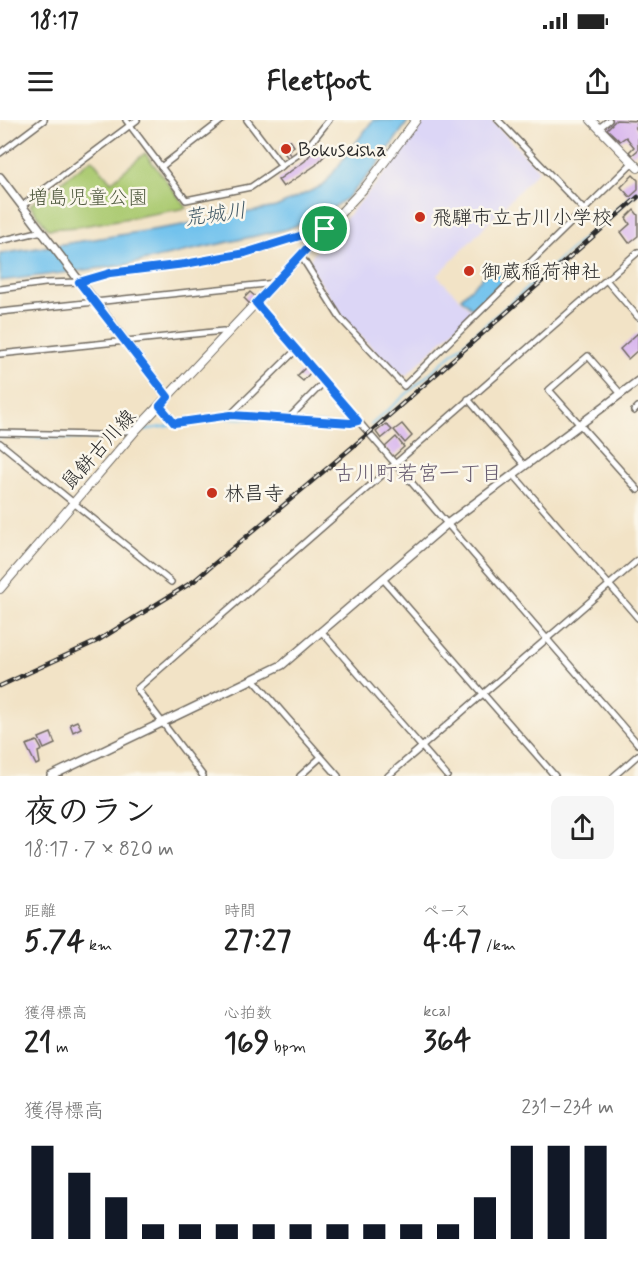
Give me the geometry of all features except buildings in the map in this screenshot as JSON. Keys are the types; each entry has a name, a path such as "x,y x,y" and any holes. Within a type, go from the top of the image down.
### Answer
{"main road":[{"name":"鼠餅古川線","path":"0,589 72,502 137,429 367,185 416,120"},
{"path":"591,120 636,163"}],"street":[{"path":"0,153 44,120"},
{"path":"22,206 128,123 137,120"},
{"path":"161,167 222,120"},
{"path":"247,120 282,166"},
{"path":"128,123 186,200 251,187 306,149 329,120"},
{"path":"498,120 584,210"},
{"path":"599,128 609,120"},
{"path":"301,256 340,318 404,386 584,210 636,163"},
{"path":"0,177 168,397"},
{"path":"0,289 77,280 245,253 310,231 325,229"},
{"path":"0,241 42,231"},
{"path":"203,776 137,688 638,252"},
{"path":"606,280 638,317"},
{"path":"0,312 275,283"},
{"path":"256,303 638,744"},
{"path":"0,354 223,330 229,332"},
{"path":"231,415 296,350"},
{"path":"621,394 588,356 549,390 638,490"},
{"path":"51,776 282,665 447,524 638,381"},
{"path":"288,418 324,382"},
{"path":"468,399 525,465"},
{"path":"160,406 174,423 231,415 351,423 358,421"},
{"path":"0,433 100,435 137,429"},
{"path":"0,443 171,582"},
{"path":"513,474 638,618"},
{"path":"388,776 638,560"},
{"path":"383,579 555,776"},
{"path":"321,632 447,776"},
{"path":"254,680 338,776"},
{"path":"614,776 638,755"},
{"path":"300,776 321,757"}],"shaded area":[{"name":"飛騨市立古川小学校","path":"426,120 491,120 539,170 437,276 472,311 407,375 399,375 344,319 309,265 311,257 381,178"}],"green space":[{"name":"増島児童公園","path":"145,153 187,208 77,227 48,229 30,205 92,159 111,182"}],"water":[{"path":"373,120 409,120 375,168 348,197 323,215 287,229 125,265 0,281 0,254 177,226 276,207 324,185"},
{"path":"493,267 505,280 475,311 461,298"}],"waterway":[{"path":"371,425 638,191"},
{"path":"226,418 259,419"},
{"path":"143,430 208,420"},
{"path":"289,421 309,423"},
{"path":"315,423 325,424"},
{"path":"0,437 101,439 127,434"}],"railway":[{"path":"0,686 97,641 194,581 369,433 638,197"}],"place":[{"name":"Bokuseisha","path":"286,149"},
{"name":"飛騨市立古川小学校","path":"420,217"},
{"name":"御蔵稲荷神社","path":"469,271"},
{"name":"林昌寺","path":"212,493"}],"district":[{"name":"古川町若宮一丁目","path":"418,473"}],"route":[{"path":"325,229 256,303 358,421 351,423 231,415 174,423 160,406 168,397 79,282 110,273 185,264 245,253 310,231 325,229"}],"water label":[{"name":"荒城川","path":"215,214"}]}
